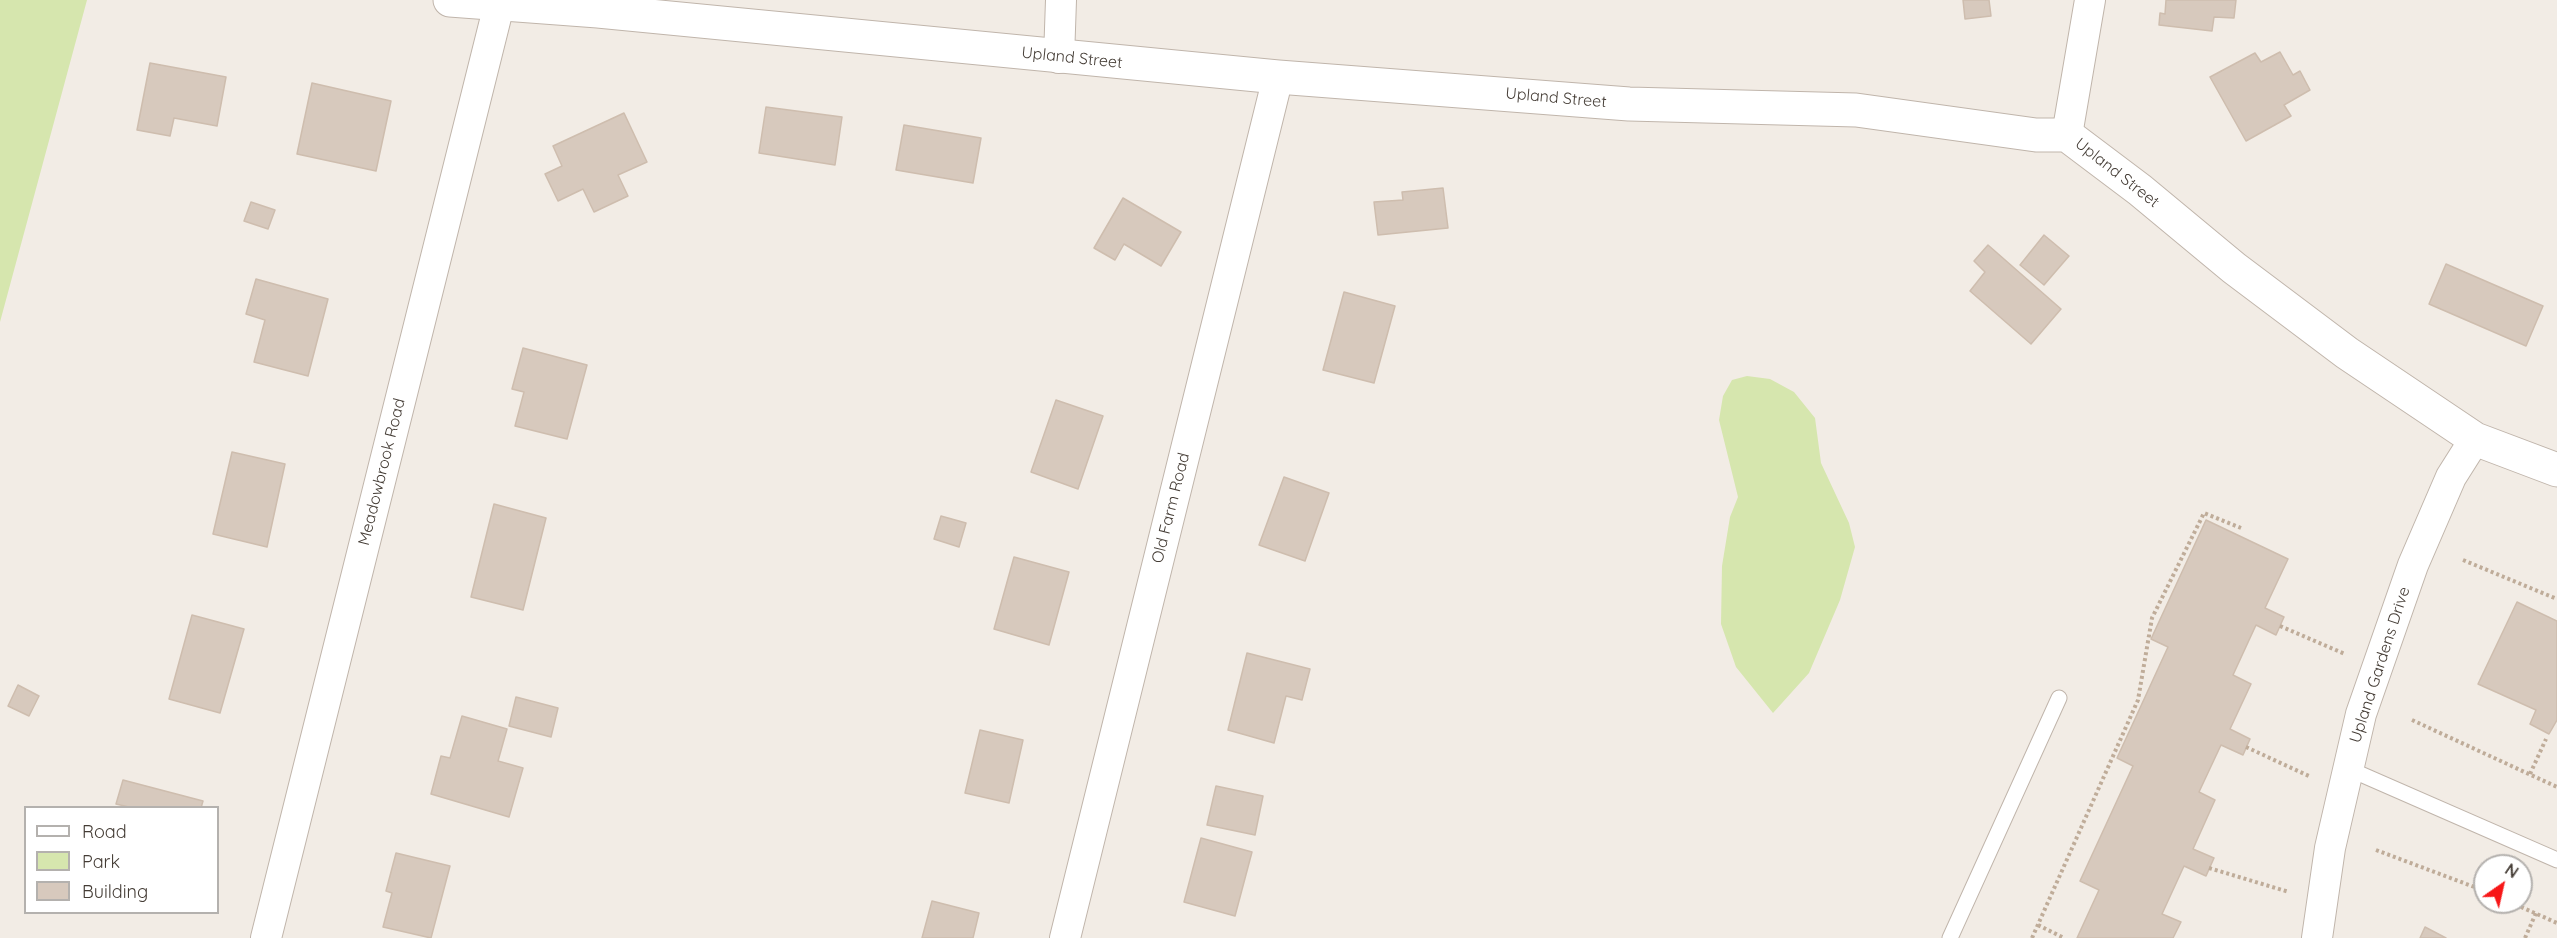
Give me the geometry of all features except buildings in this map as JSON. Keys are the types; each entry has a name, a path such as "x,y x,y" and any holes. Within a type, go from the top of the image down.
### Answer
{"street":[{"name":"Upland Street","path":"450,0 499,5 599,6 1059,58 1278,77 1629,104 1856,110 2026,134 2067,135 2337,346 2475,439 2557,470"},
{"path":"1059,58 1061,0"},
{"path":"2067,135 2090,0"},
{"name":"Meadowbrook Road","path":"266,938 499,5"},
{"name":"Old Farm Road","path":"1065,938 1278,77"},
{"name":"Upland Gardens Drive","path":"2317,938 2330,848 2361,714 2413,565 2451,477 2475,439"}],"lane":[{"path":"1950,938 2059,698"},
{"path":"2349,769 2557,860"}],"path":[{"path":"2032,938 2138,700 2152,618 2204,513 2241,528"},
{"path":"2463,560 2557,599"},
{"path":"2280,626 2349,656"},
{"path":"2412,720 2557,787"},
{"path":"2530,774 2546,739"},
{"path":"2246,747 2314,778"},
{"path":"2376,850 2473,886"},
{"path":"2209,868 2294,893"},
{"path":"2533,912 2557,923"},
{"path":"2525,938 2536,913"},
{"path":"2038,925 2064,938"}],"green space":[{"path":"0,0 87,0 0,322"},
{"path":"1747,376 1770,379 1794,392 1815,418 1821,463 1849,523 1855,547 1840,600 1809,673 1773,713 1736,667 1721,624 1722,566 1730,517 1738,497 1719,420 1723,396 1732,380"}]}
